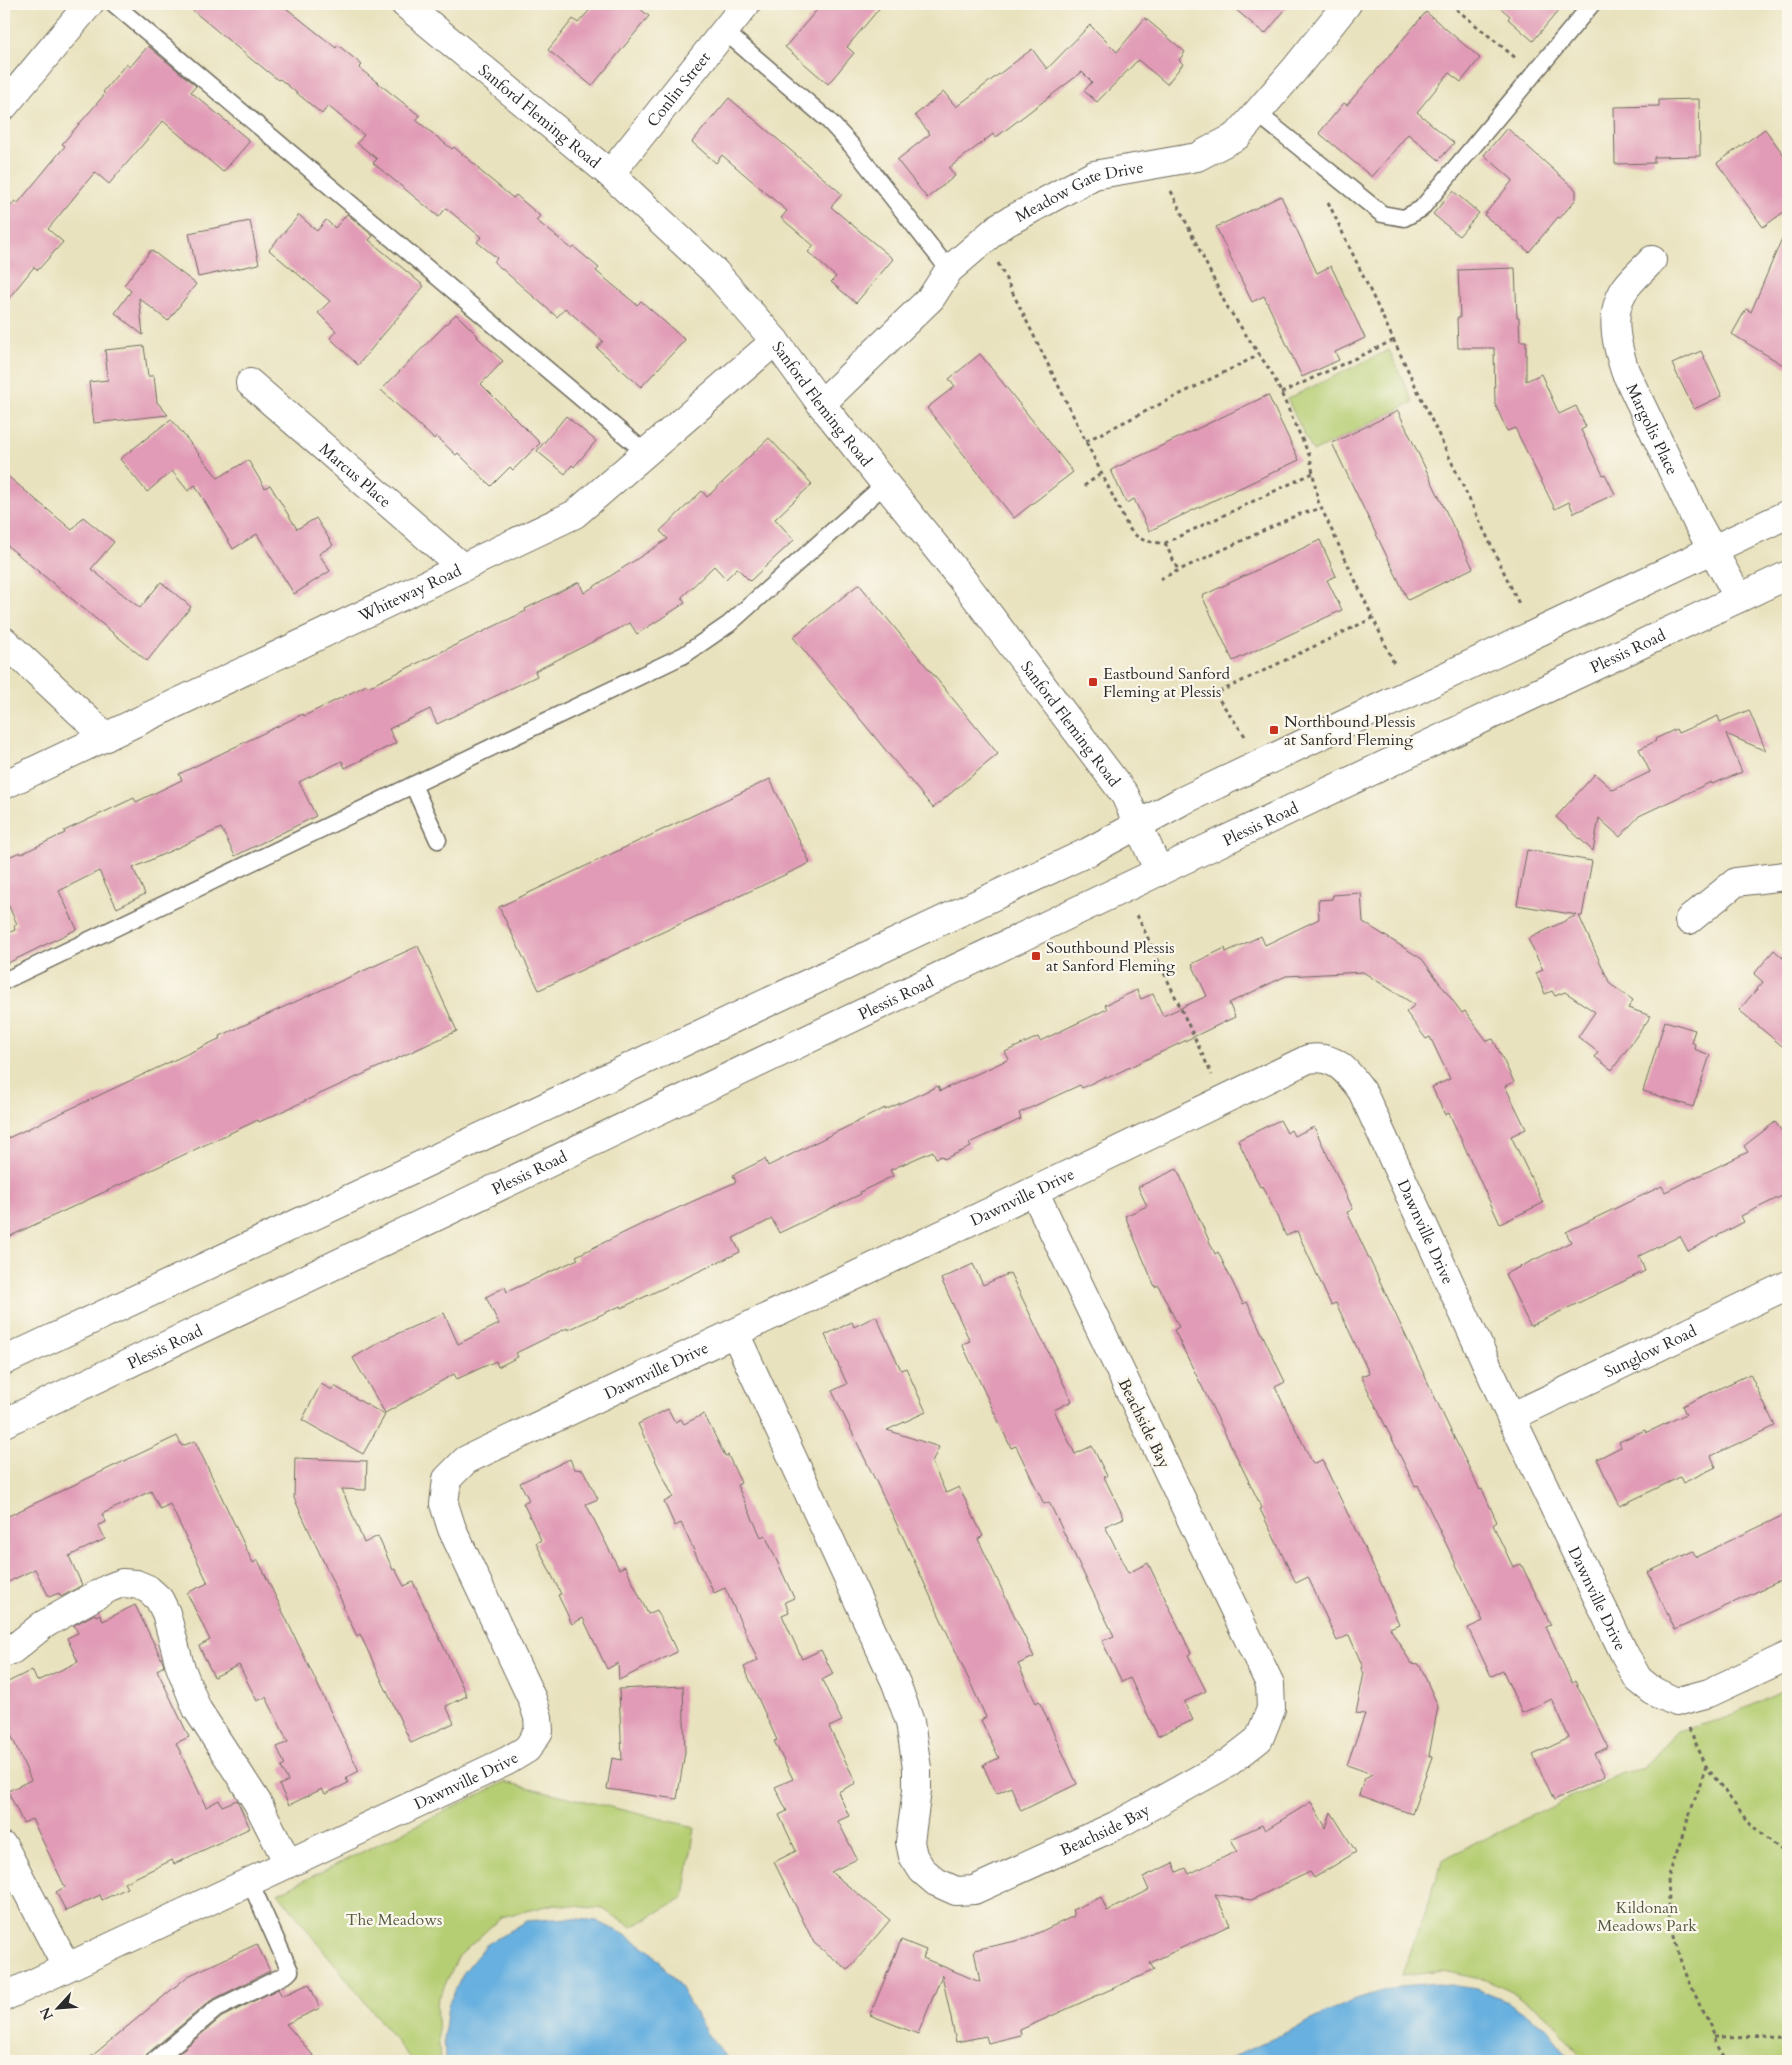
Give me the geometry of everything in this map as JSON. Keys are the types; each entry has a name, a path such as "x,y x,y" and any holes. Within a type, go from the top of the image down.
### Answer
{"street":[{"path":"4,106 89,4"},
{"name":"Sanford Fleming Road","path":"405,4 610,174 715,272 775,341 821,404 968,587 1125,795 1140,825 1159,872"},
{"name":"Conlin Street","path":"610,174 723,30 746,4"},
{"name":"Meadow Gate Drive","path":"821,404 931,298 949,270 1000,226 1094,175 1197,157 1237,136 1295,70 1346,4"},
{"name":"Margolis Place","path":"1652,260 1623,292 1615,318 1618,349 1625,371 1697,522 1739,598"},
{"name":"Whiteway Road","path":"4,785 575,514 775,341"},
{"name":"Marcus Place","path":"250,383 462,567"},
{"path":"5,1357 1088,852 1182,801 1788,514"},
{"name":"Plessis Road","path":"4,1423 1159,872 1788,575"},
{"path":"4,641 106,737"},
{"path":"1689,920 1736,882 1788,877"},
{"name":"Dawnville Drive","path":"4,1997 528,1749 539,1731 538,1717 532,1699 452,1529 444,1504 448,1479 466,1460 1308,1059 1319,1057 1334,1062 1347,1072 1362,1091 1512,1417 1624,1654 1638,1679 1653,1691 1676,1702"},
{"name":"Beachside Bay","path":"735,1333 896,1684 910,1722 917,1768 917,1783 910,1842 913,1856 922,1870 936,1882 956,1890 974,1890 1115,1826 1228,1763 1258,1739 1271,1709 1270,1684 1034,1191"},
{"name":"Sunglow Road","path":"1512,1417 1788,1285"},
{"path":"4,1653 12,1650 44,1625 109,1588 122,1583 136,1584 148,1589 159,1599 166,1613 180,1666 197,1709 257,1802 288,1863"},
{"path":"1676,1702 1709,1693 1788,1656"},
{"path":"4,1847 66,1966"}],"lane":[{"path":"114,4 646,453"},
{"path":"1258,113 1382,214 1404,218 1421,209 1592,4"},
{"path":"723,30 828,120 852,146 949,270"},
{"path":"4,981 684,655 729,624 885,484"},
{"path":"413,785 438,840"},
{"path":"154,2061 216,2009 290,1971 250,1882"}],"path":[{"path":"1450,4 1534,73"},
{"path":"1158,164 1226,305 1273,375 1310,457 1318,501 1395,665"},
{"path":"1326,195 1520,606"},
{"path":"986,238 1128,527 1136,537 1148,542 1166,543 1313,473"},
{"path":"1281,393 1394,340"},
{"path":"1086,441 1259,355"},
{"path":"1084,486 1102,473"},
{"path":"1160,579 1297,515 1322,508"},
{"path":"1166,543 1178,570"},
{"path":"1245,736 1215,694 1373,618"},
{"path":"1137,915 1223,1100"},
{"path":"1676,1702 1706,1766 1750,1825 1788,1856"},
{"path":"1706,1766 1668,1878 1670,1922 1681,1962 1714,2037 1727,2061"},
{"path":"1714,2037 1788,2036"}],"green space":[{"path":"1389,350 1413,402 1313,452 1287,399"},
{"name":"Kildonan Meadows Park","path":"1788,1688 1788,2061 1584,2061 1553,2021 1516,1994 1486,1980 1443,1971 1402,1976 1443,1859 1620,1774 1644,1768 1677,1731 1723,1719"},
{"name":"The Meadows","path":"505,1782 695,1827 684,1897 632,1927 603,1909 555,1904 501,1917 458,1957 436,2004 440,2061 412,2061 278,1893"}],"water":[{"path":"568,1918 597,1921 627,1936 652,1952 679,1985 707,2034 729,2061 445,2061 444,2036 448,2005 464,1972 486,1945 527,1921"},
{"path":"1439,1983 1476,1989 1508,2002 1546,2028 1572,2061 1226,2061 1356,1999 1400,1986"}],"building":[{"path":"185,4 281,4 336,48 338,45 362,65 359,68 420,116 416,120 452,149 454,147 513,198 516,195 540,216 536,220 572,249 574,247 599,268 596,271 637,305 641,301 685,340 641,387 597,348 603,341 565,308 557,317 494,262 497,258 477,242 481,237 446,208 439,217 373,163 377,159 357,143 364,135 328,106 322,114 280,79 278,80 257,64"},
{"path":"595,4 634,4 649,16 592,86 548,50 573,19 578,23"},
{"path":"822,4 883,4 847,47 854,53 828,84 785,47"},
{"path":"1229,4 1290,4 1265,34"},
{"path":"1496,4 1564,4 1533,41 1508,19 1510,16"},
{"path":"1426,12 1480,58 1461,82 1449,73 1417,112 1454,143 1439,160 1408,134 1372,177 1319,133 1344,103 1347,105"},
{"path":"1145,18 1185,52 1179,60 1183,64 1167,84 1138,60 1097,102 1084,91 1092,82 1082,72 995,138 993,134 949,168 955,176 927,198 897,160 930,134 915,115 944,92 956,107 1032,49 1047,69 1090,25 1117,52"},
{"path":"148,46 196,86 191,92 250,141 223,172 163,121 109,184 95,172 48,229 63,242 38,270 34,267 4,304 4,214 15,201 18,203 65,146 62,144 105,94 103,92 126,64 130,67"},
{"path":"729,98 842,194 831,207 893,259 856,303 831,282 836,277 808,252 814,246 781,218 787,211 722,155 716,163 692,142"},
{"path":"1699,99 1700,156 1654,157 1654,163 1615,164 1614,107 1659,106 1659,100"},
{"path":"1507,128 1576,190 1576,199 1560,218 1558,217 1529,252 1484,215 1513,180 1484,155"},
{"path":"1765,129 1788,161 1788,209 1763,227 1717,163"},
{"path":"1453,191 1479,213 1459,236 1433,214"},
{"path":"1281,196 1317,273 1331,266 1365,338 1335,352 1339,360 1302,377 1264,296 1252,302 1216,227"},
{"path":"347,214 373,236 369,240 424,286 358,365 330,338 336,331 318,313 330,301 269,250 299,215 317,231 326,220 335,228"},
{"path":"250,221 259,264 198,277 189,233"},
{"path":"1788,224 1788,368 1732,334 1746,309 1751,312"},
{"path":"151,250 196,284 168,321 139,298 143,335 115,313 131,291 124,285"},
{"path":"1515,268 1520,341 1526,341 1526,381 1541,374 1559,414 1576,406 1586,427 1581,430 1603,475 1605,474 1615,494 1574,513 1569,502 1555,509 1515,428 1507,431 1495,404 1494,348 1458,348 1457,318 1460,318 1458,270"},
{"path":"456,314 503,361 481,384 540,443 513,470 510,467 491,486 458,453 456,455 436,436 434,439 381,390"},
{"path":"144,346 148,376 154,376 157,402 168,415 94,423 89,382 108,380 105,350"},
{"path":"1701,351 1722,396 1694,409 1672,364"},
{"path":"980,354 1073,472 1014,518 927,408 955,386 949,379"},
{"path":"1268,395 1299,460 1149,531 1134,499 1126,503 1111,470"},
{"path":"1398,411 1473,568 1408,600 1332,443"},
{"path":"566,416 596,441 574,467 572,465 565,474 537,451"},
{"path":"171,419 218,478 248,460 265,488 270,485 297,529 316,518 333,545 319,554 330,571 294,594 257,534 233,549 195,485 188,491 172,471 147,492 120,459"},
{"path":"769,438 812,484 775,519 794,540 750,581 737,568 726,579 714,566 682,597 685,603 637,634 630,623 535,671 537,676 437,724 430,709 389,729 396,743 345,768 342,761 299,782 316,816 235,856 221,828 133,868 145,894 117,908 99,871 59,891 77,929 4,965 4,935 15,930 14,926 17,924 4,896 4,859 20,852 21,854 65,833 64,831 134,798 136,802 182,780 179,774 303,714 304,716 367,685 368,687 526,611 525,609 579,582 584,593 668,539 660,531 702,491 707,497"},
{"path":"4,473 72,530 83,517 114,542 91,569 140,608 161,582 191,607 147,661 4,543"},
{"path":"1320,540 1336,576 1327,580 1342,610 1233,661 1202,596"},
{"path":"859,584 998,754 933,808 793,637"},
{"path":"1749,710 1766,751 1726,734 1742,772 1712,784 1711,782 1639,816 1620,837 1599,818 1593,851 1556,817 1595,774 1613,790 1650,772 1639,749 1656,741 1655,739 1676,729 1678,733 1718,716 1720,722"},
{"path":"770,779 810,863 539,990 499,907"},
{"path":"1527,850 1592,861 1582,916 1579,916 1610,984 1633,1000 1628,1008 1651,1016 1612,1070 1595,1057 1598,1052 1578,1037 1595,1012 1565,992 1555,996 1552,991 1545,994 1536,973 1543,970 1528,939 1577,915 1517,905"},
{"path":"1361,893 1363,922 1422,959 1462,1013 1465,1011 1487,1041 1493,1039 1514,1082 1505,1086 1526,1129 1511,1136 1543,1203 1500,1224 1449,1113 1445,1115 1432,1087 1450,1079 1430,1037 1426,1039 1406,1012 1415,1005 1363,972 1286,976 1229,1003 1235,1017 1107,1078 1106,1076 1082,1088 1080,1085 1019,1113 1021,1119 969,1143 971,1147 944,1159 942,1156 936,1158 933,1151 890,1170 893,1176 860,1192 861,1194 779,1233 772,1219 733,1238 740,1252 621,1308 620,1306 568,1330 567,1328 516,1353 518,1357 498,1367 496,1361 457,1379 454,1374 385,1413 353,1358 383,1340 444,1313 458,1344 499,1324 486,1297 505,1287 507,1292 578,1259 576,1256 642,1224 736,1182 733,1175 765,1159 768,1166 885,1108 885,1110 938,1086 940,1091 1009,1059 1005,1052 1038,1037 1040,1041 1107,1009 1105,1005 1137,990 1141,999 1153,994 1163,1016 1207,996 1192,964 1225,948 1226,952 1261,936 1265,945 1319,919 1318,900 1332,899 1333,895"},
{"path":"418,946 457,1031 259,1122 258,1120 4,1239 4,1140 221,1038 220,1036"},
{"path":"1774,950 1783,958 1788,952 1788,1051 1739,1010 1763,982 1754,974"},
{"path":"1665,1021 1695,1030 1691,1042 1695,1044 1694,1049 1710,1055 1693,1107 1643,1091"},
{"path":"1280,1120 1287,1133 1291,1130 1294,1136 1314,1127 1353,1209 1347,1212 1449,1427 1497,1522 1493,1525 1513,1567 1521,1564 1551,1625 1546,1627 1572,1683 1575,1681 1608,1747 1594,1754 1605,1776 1554,1800 1533,1755 1569,1738 1552,1699 1522,1713 1503,1671 1491,1676 1468,1628 1483,1621 1418,1485 1415,1486 1361,1376 1369,1373 1336,1303 1331,1305 1297,1231 1286,1236 1263,1186 1260,1187 1238,1140"},
{"path":"1775,1122 1788,1139 1788,1193 1741,1216 1744,1222 1688,1251 1680,1236 1639,1256 1645,1271 1530,1326 1505,1274 1571,1242 1566,1232 1662,1186 1665,1192 1748,1152 1744,1146"},
{"path":"1177,1169 1215,1254 1218,1252 1243,1304 1247,1302 1285,1382 1275,1387 1313,1464 1322,1460 1380,1581 1399,1624 1390,1628 1411,1663 1419,1664 1438,1706 1429,1756 1432,1757 1412,1814 1359,1795 1365,1778 1372,1774 1347,1765 1365,1714 1356,1713 1364,1673 1361,1669 1362,1665 1349,1635 1337,1641 1308,1577 1296,1583 1260,1509 1262,1508 1174,1330 1179,1327 1158,1285 1155,1287 1125,1216 1147,1206 1138,1187"},
{"path":"973,1264 983,1285 1010,1273 1072,1401 1054,1410 1075,1454 1092,1446 1107,1476 1104,1477 1124,1518 1105,1526 1128,1573 1148,1563 1191,1653 1188,1655 1206,1691 1184,1702 1193,1720 1158,1736 1130,1678 1122,1682 1102,1641 1114,1636 1049,1502 1044,1504 1016,1446 1011,1448 962,1344 970,1341 941,1279"},
{"path":"876,1316 901,1370 906,1368 926,1412 887,1430 939,1447 932,1463 946,1493 959,1487 983,1536 978,1539 1034,1657 1018,1664 1036,1703 1039,1701 1077,1784 1021,1811 1011,1787 996,1794 983,1765 999,1758 981,1720 986,1717 904,1539 832,1391 847,1384 825,1335 852,1322 854,1327"},
{"path":"1750,1374 1775,1426 1711,1456 1716,1467 1683,1483 1680,1477 1620,1506 1597,1459 1621,1447 1619,1442 1645,1430 1646,1433 1686,1414 1682,1406"},
{"path":"321,1384 332,1390 334,1386 385,1415 363,1454 302,1420"},
{"path":"668,1409 675,1422 681,1419 684,1424 704,1414 725,1456 728,1455 741,1483 737,1485 761,1537 765,1535 794,1598 785,1602 789,1612 782,1615 802,1659 821,1650 833,1674 822,1680 842,1721 829,1727 856,1783 838,1792 849,1816 838,1821 857,1859 831,1872 890,1920 848,1970 814,1943 774,1862 796,1851 779,1815 787,1811 775,1787 793,1779 774,1741 777,1740 744,1667 758,1660 725,1588 714,1593 681,1523 675,1526 664,1502 673,1497 638,1424"},
{"path":"177,1436 182,1446 195,1441 253,1563 258,1560 359,1771 346,1778 348,1783 325,1794 322,1789 289,1805 279,1785 288,1781 281,1767 285,1765 277,1747 288,1742 266,1697 257,1701 239,1665 214,1677 199,1646 210,1640 187,1593 208,1583 170,1504 160,1509 151,1491 102,1514 106,1522 98,1525 105,1539 69,1556 82,1585 61,1597 59,1593 49,1597 35,1569 4,1584 4,1518"},
{"path":"295,1458 367,1461 366,1490 342,1489 364,1543 378,1536 393,1570 395,1569 404,1586 413,1582 467,1696 446,1706 454,1723 411,1743 360,1634 357,1636 343,1607 294,1498"},
{"path":"570,1459 574,1469 583,1470 598,1499 586,1504 619,1569 625,1566 648,1614 657,1610 677,1652 619,1680 618,1663 607,1669 583,1618 572,1624 558,1595 561,1594 536,1543 541,1540 523,1503 529,1500 520,1483"},
{"path":"1788,1513 1788,1577 1675,1630 1648,1572 1693,1551 1696,1557"},
{"path":"135,1605 163,1662 164,1666 157,1670 189,1737 176,1743 206,1807 219,1800 222,1806 237,1800 250,1828 174,1864 172,1860 124,1883 127,1888 102,1900 100,1895 66,1911 56,1892 65,1887 32,1819 23,1823 8,1791 31,1780 4,1719 4,1684 32,1670 37,1681 78,1662 67,1638 78,1633 74,1625 95,1614 96,1616 100,1614 103,1621"},
{"path":"683,1686 685,1752 677,1799 607,1789 612,1758 622,1760 619,1689"},
{"path":"1311,1802 1326,1828 1331,1812 1356,1852 1314,1878 1310,1872 1251,1900 1215,1894 1230,1925 1150,1963 1154,1970 1020,2030 1021,2035 988,2043 986,2036 956,2042 942,1975 918,2034 870,2015 901,1940 926,1950 923,1958 980,1982 974,1950 1025,1939 1074,1916 1072,1910 1101,1897 1107,1911 1149,1890 1143,1877 1173,1863 1177,1872 1186,1868 1189,1874 1237,1851 1231,1839 1262,1825 1265,1830"},
{"path":"257,1944 270,1971 210,2001 148,2053 144,2061 86,2061 188,1976"},
{"path":"309,1984 320,2008 286,2024 318,2061 169,2061 222,2017 278,1989 282,1996"}],"place":[{"name":"Eastbound Sanford Fleming at Plessis","path":"1093,682"},
{"name":"Northbound Plessis at Sanford Fleming","path":"1274,730"},
{"name":"Southbound Plessis at Sanford Fleming","path":"1036,956"}]}
